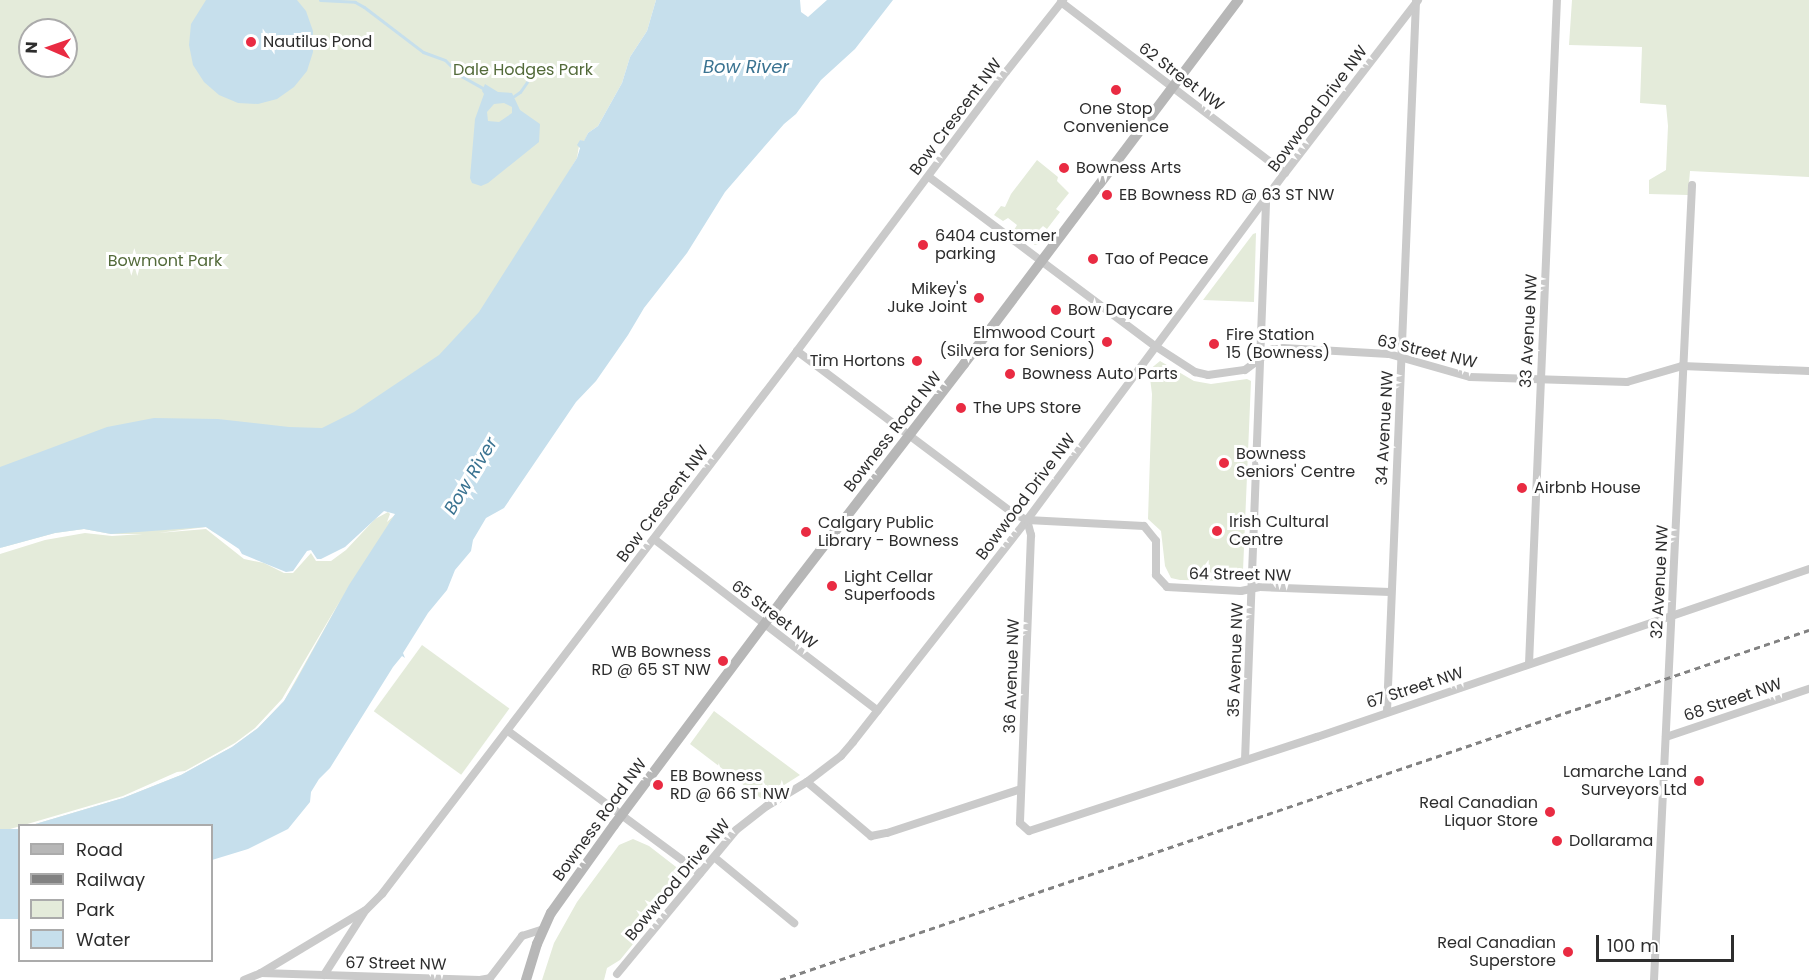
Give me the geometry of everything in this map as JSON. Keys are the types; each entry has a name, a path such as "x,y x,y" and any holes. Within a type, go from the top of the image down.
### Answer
{"street":[{"name":"Bowness Road NW","path":"526,980 543,928 551,913 622,815 764,624 910,435 1238,0"},
{"name":"33 Avenue NW","path":"1528,664 1557,0"},
{"name":"62 Street NW","path":"1062,1 1285,173"},
{"name":"Bow Crescent NW","path":"244,980 261,973 366,910 508,731 1062,1"},
{"name":"Bowwood Drive NW","path":"617,974 736,830 841,756 878,711 1027,520 1155,346 1416,1"},
{"name":"34 Avenue NW","path":"1387,711 1390,592 1416,1"},
{"name":"63 Street NW","path":"929,177 1155,346 1195,372 1208,375 1245,370 1272,350 1284,348 1389,354 1402,360 1470,377 1628,382 1682,366 1809,371"},
{"name":"32 Avenue NW","path":"1654,980 1692,184"},
{"name":"35 Avenue NW","path":"1245,760 1266,202"},
{"name":"64 Street NW","path":"797,351 1013,513 1027,520 1144,526 1156,541 1156,575 1163,585 1171,588 1233,591 1252,589 1390,592"},
{"name":"36 Avenue NW","path":"1027,520 1031,535 1020,823 1029,831"},
{"name":"65 Street NW","path":"654,539 878,711"},
{"name":"67 Street NW","path":"1029,831 1809,569"},
{"name":"68 Street NW","path":"1666,737 1809,689"},
{"path":"508,731 700,873"},
{"path":"807,782 871,836 1021,789"},
{"path":"714,856 794,923"},
{"path":"324,975 366,910"},
{"name":"67 Street NW","path":"261,973 480,980 490,978 522,936 543,928"}],"green space":[{"name":"Bowmont Park","path":"0,0 656,0 647,31 630,57 622,83 598,126 588,133 584,142 580,140 577,158 555,195 480,415 0,477"},
{"path":"1572,0 1809,0 1809,177 1690,171 1688,195 1649,194 1649,180 1666,170 1668,126 1666,105 1640,103 1642,47 1569,45"},
{"path":"1037,160 1058,177 1057,181 1069,193 1056,209 1060,212 1047,229 1043,226 1035,234 1041,243 1035,245 1014,230 1017,225 1008,218 1003,221 994,215 1001,206 1005,207 1011,194"},
{"path":"1256,233 1254,302 1203,300 1253,234"},
{"path":"1160,361 1194,381 1211,384 1247,379 1251,381 1243,571 1236,581 1171,578 1165,566 1161,531 1148,519 1152,394 1149,370"},
{"path":"174,466 215,533 206,527 158,533 206,529 244,559 264,563 284,573 293,573 311,553 316,561 331,561 346,550 375,519 388,512 390,514 387,522 398,512 275,771 35,824 123,798 181,775 232,747 258,728 284,701 341,599 282,699 255,728 235,743 185,771 177,772 123,796 27,824 18,824 18,827 0,832 0,554 45,540 85,533 112,536 143,534 111,534 84,529 55,533 0,548"},
{"path":"422,645 509,708 461,775 374,711"},
{"path":"714,711 800,775 762,799 690,744"},
{"path":"633,839 649,846 680,870 684,876 682,884 620,960 607,968 604,980 542,980 554,943 577,902 619,845"}],"water":[{"path":"206,0 297,0 306,11 313,31 313,52 307,71 294,87 277,99 258,104 238,103 219,95 204,82 193,65 189,45 191,24"},
{"name":"Bow River","path":"656,0 800,0 801,12 808,17 827,0 893,0 855,49 821,80 796,114 784,124 725,192 687,253 644,308 596,381 576,402 504,508 486,518 473,540 471,551 455,570 447,590 428,613 403,653 405,658 402,656 393,667 330,768 311,792 310,802 288,829 248,849 213,860 213,824 35,824 123,798 181,775 232,747 258,728 284,701 349,585 395,514 384,511 345,547 321,559 317,559 311,550 307,551 293,571 286,572 242,554 239,549 206,527 111,534 84,529 55,533 0,548 0,467 107,427 154,418 218,419 289,427 322,428 354,412 439,355 479,312 577,158 580,148 577,145 580,140 584,141 588,133 598,126 622,83 630,57 647,31"},
{"path":"485,84 498,92 512,93 520,110 540,124 539,142 488,183 481,186 472,183 470,178 475,119 484,94 482,91","holes":["504,103 512,107 512,113 499,122 488,121 487,112 494,104"]},
{"path":"0,829 18,829 18,919 0,919"}],"waterway":[{"path":"320,0 355,2 423,52 445,60 461,76 483,88"},
{"path":"514,96 527,82"}],"railway":[{"path":"780,980 1809,630"}],"place":[{"name":"Nautilus Pond","path":"251,42"},
{"name":"One Stop Convenience","path":"1116,90"},
{"name":"Bowness Arts","path":"1064,168"},
{"name":"EB Bowness RD @ 63 ST NW","path":"1107,195"},
{"name":"6404 customer parking","path":"923,245"},
{"name":"Tao of Peace","path":"1093,259"},
{"name":"Mikey's Juke Joint","path":"979,298"},
{"name":"Bow Daycare","path":"1056,310"},
{"name":"Elmwood Court (Silvera for Seniors)","path":"1107,342"},
{"name":"Fire Station 15 (Bowness)","path":"1214,344"},
{"name":"Tim Hortons","path":"917,361"},
{"name":"Bowness Auto Parts","path":"1010,374"},
{"name":"The UPS Store","path":"961,408"},
{"name":"Bowness Seniors' Centre","path":"1224,463"},
{"name":"Airbnb House","path":"1522,488"},
{"name":"Irish Cultural Centre","path":"1217,531"},
{"name":"Calgary Public Library - Bowness","path":"806,532"},
{"name":"Light Cellar Superfoods","path":"832,586"},
{"name":"WB Bowness RD @ 65 ST NW","path":"723,661"},
{"name":"Lamarche Land Surveyors Ltd","path":"1699,781"},
{"name":"EB Bowness RD @ 66 ST NW","path":"658,785"},
{"name":"Real Canadian Liquor Store","path":"1550,812"},
{"name":"Dollarama","path":"1557,841"},
{"name":"Real Canadian Superstore","path":"1568,952"}],"park label":[{"name":"Dale Hodges Park","path":"523,70"}]}
